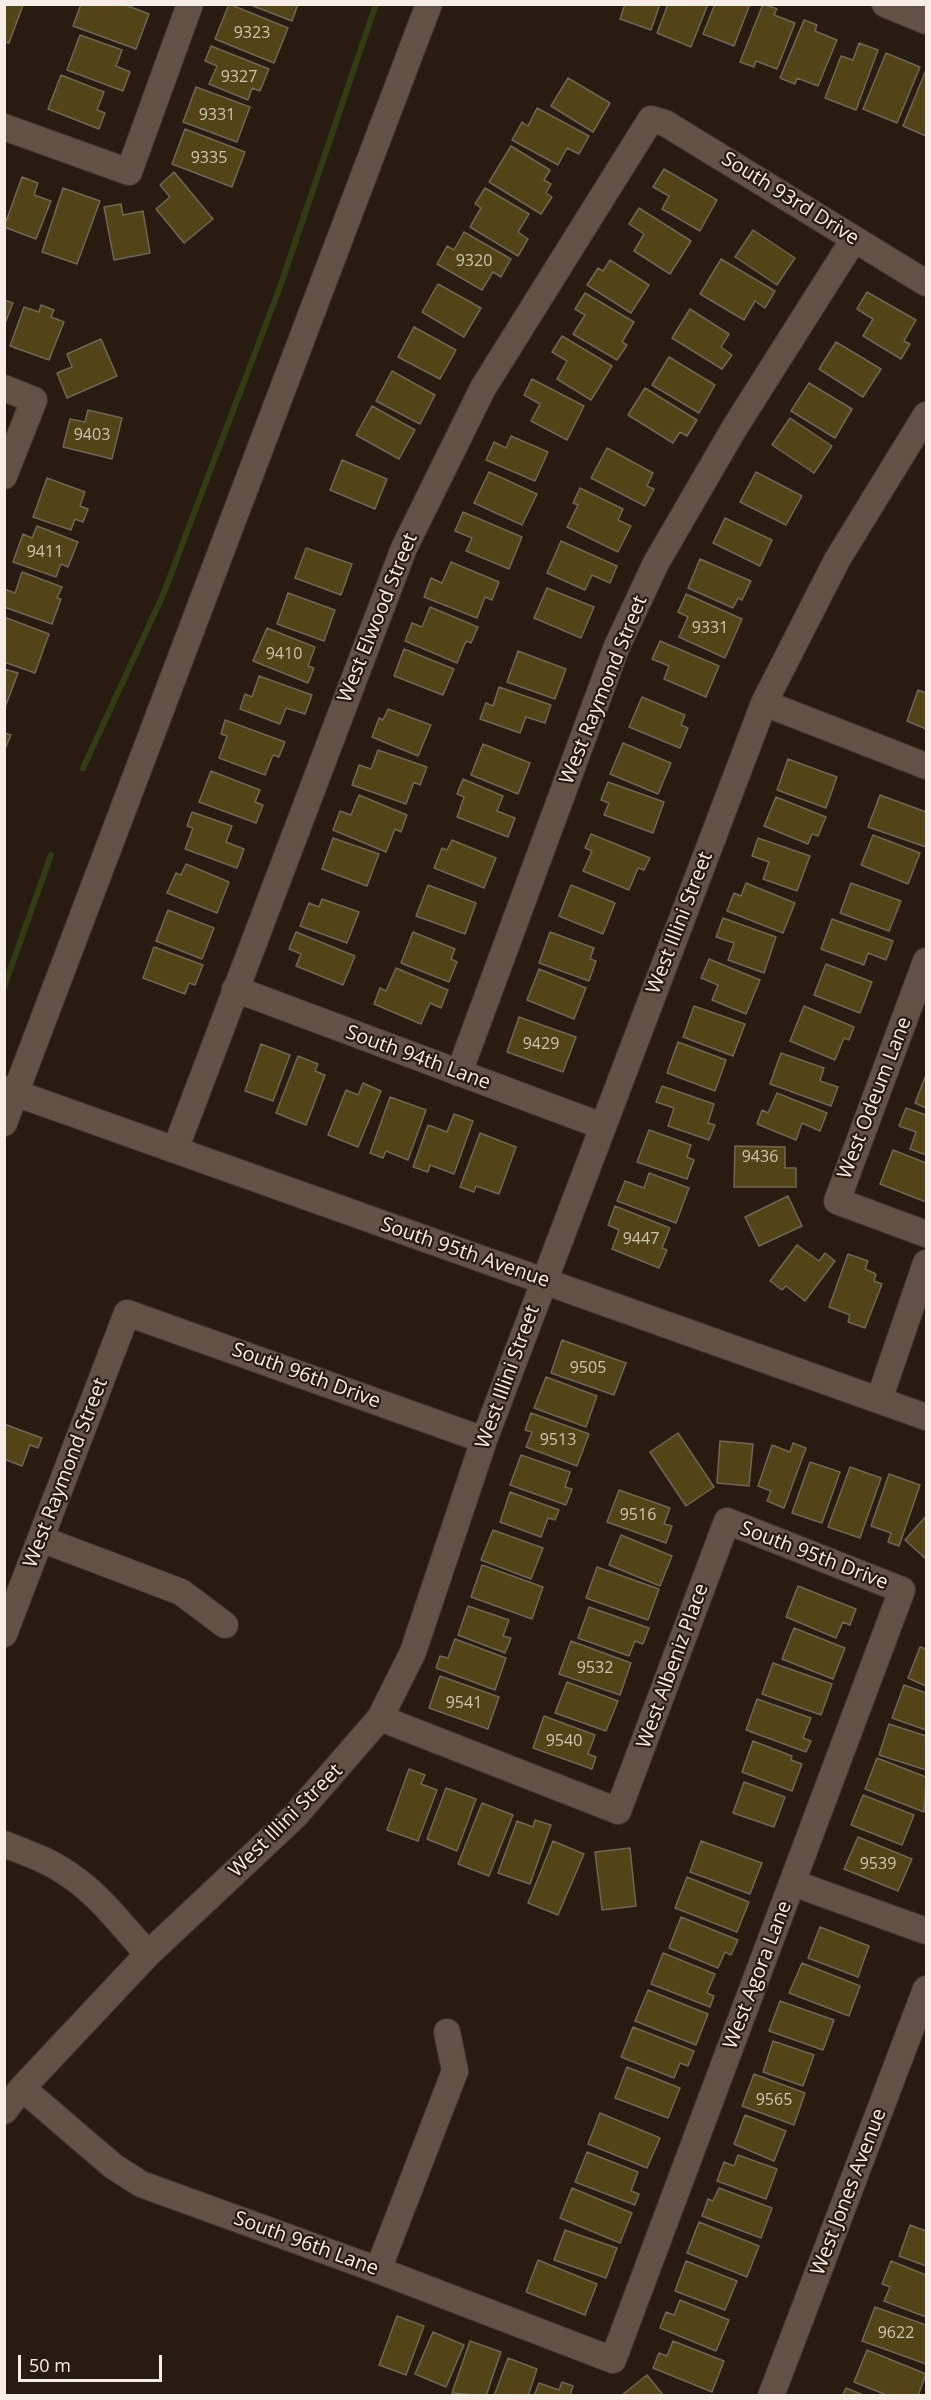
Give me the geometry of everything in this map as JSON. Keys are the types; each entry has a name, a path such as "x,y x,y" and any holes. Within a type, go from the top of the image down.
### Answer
{"street":[{"path":"5,128 129,172 190,4"},
{"path":"4,1123 10,1090 429,4"},
{"path":"885,4 927,21"},
{"name":"South 93rd Drive","path":"651,119 665,123 927,283"},
{"name":"West Elwood Street","path":"175,1150 350,686 418,519 483,388 651,119"},
{"name":"West Raymond Street","path":"459,1073 617,646 656,563 729,437 854,239"},
{"path":"4,388 34,400 4,476"},
{"name":"West Illini Street","path":"4,2111 22,2088 148,1954 295,1816 380,1719 413,1652 484,1440 543,1280 764,703 837,560 927,416"},
{"path":"764,703 927,766"},
{"name":"West Odeum Lane","path":"927,961 837,1201 927,1234"},
{"name":"South 94th Lane","path":"235,989 602,1126"},
{"name":"South 95th Avenue","path":"10,1090 927,1417"},
{"path":"879,1400 927,1263"},
{"name":"West Raymond Street","path":"4,1634 127,1312"},
{"name":"South 96th Drive","path":"127,1312 484,1440"},
{"name":"West Albeniz Place","path":"380,1719 618,1811 727,1521"},
{"name":"South 95th Drive","path":"727,1521 902,1590"},
{"path":"41,1539 181,1592 225,1625"},
{"name":"West Agora Lane","path":"613,2360 902,1590"},
{"path":"4,1844 40,1858 69,1875 93,1895 148,1954"},
{"path":"793,1883 927,1931"},
{"name":"West Jones Avenue","path":"771,2396 927,1989"},
{"path":"378,2270 455,2071 447,2032"},
{"name":"South 96th Lane","path":"22,2088 113,2166 141,2184 378,2270 613,2360"}],"building":[{"path":"4,4 23,5 9,43 4,41"},
{"path":"81,4 123,4 149,14 136,49 73,26"},
{"path":"229,4 288,28 274,63 215,39"},
{"path":"248,4 298,4 292,21"},
{"path":"625,4 660,4 651,30 620,19"},
{"path":"668,4 708,4 691,47 657,33"},
{"path":"715,4 750,4 734,46 703,34"},
{"path":"763,4 777,9 774,15 795,23 777,69 756,61 754,67 740,62"},
{"path":"804,20 817,25 815,31 837,40 818,86 797,78 795,84 780,78"},
{"path":"80,35 122,50 116,66 130,72 123,91 67,70"},
{"path":"859,43 878,50 856,110 825,98 841,56 853,60"},
{"path":"211,46 269,69 260,91 252,88 248,100 209,84 217,66 205,61"},
{"path":"886,53 920,67 897,123 863,109"},
{"path":"926,70 926,136 903,126"},
{"path":"61,75 104,92 97,110 105,113 99,129 48,109"},
{"path":"568,78 610,103 593,132 551,106"},
{"path":"196,87 250,107 237,142 183,122"},
{"path":"537,108 589,136 579,154 567,148 558,165 512,140 522,122 528,126"},
{"path":"185,129 245,152 232,187 172,164"},
{"path":"511,146 550,170 544,180 551,184 546,193 552,197 541,214 489,182"},
{"path":"664,169 717,200 700,231 662,209 669,196 653,187"},
{"path":"174,172 213,219 184,243 156,209 170,197 160,185"},
{"path":"22,177 38,183 34,195 51,201 36,239 4,227"},
{"path":"63,188 100,201 77,264 42,252"},
{"path":"485,188 529,214 518,232 528,239 518,256 470,227 481,208 475,204"},
{"path":"121,204 123,215 143,211 150,253 114,260 104,207"},
{"path":"639,208 691,241 670,274 634,251 644,234 629,224"},
{"path":"753,230 795,258 777,285 735,257"},
{"path":"464,232 511,259 501,277 493,272 482,290 437,264 447,246 454,250"},
{"path":"721,259 775,291 765,308 755,301 744,320 700,294"},
{"path":"610,260 649,285 631,313 587,285 598,268 603,271"},
{"path":"438,284 481,308 464,337 422,312"},
{"path":"867,292 916,320 904,341 910,344 901,359 863,336 873,319 857,309"},
{"path":"585,293 634,322 622,342 627,345 617,360 573,334 585,315 575,309"},
{"path":"4,300 13,303 4,326"},
{"path":"41,305 54,310 51,317 64,322 49,360 10,346 24,307 39,312"},
{"path":"690,309 729,334 721,347 732,355 722,369 672,338"},
{"path":"414,327 456,350 440,379 398,357"},
{"path":"562,336 612,366 591,400 557,379 567,361 552,352"},
{"path":"101,339 117,376 67,398 57,373 72,367 67,354"},
{"path":"836,342 881,369 863,397 819,369"},
{"path":"669,357 715,385 699,413 652,385"},
{"path":"392,371 435,395 420,424 376,401"},
{"path":"532,379 584,406 567,440 531,421 540,404 524,395"},
{"path":"809,383 852,409 835,438 791,411"},
{"path":"645,388 697,420 687,436 680,432 673,443 628,415"},
{"path":"372,406 415,430 399,459 356,435"},
{"path":"88,410 122,418 112,459 63,447 70,419 85,422"},
{"path":"790,418 832,446 814,473 772,445"},
{"path":"511,436 548,452 535,481 486,460 494,442 506,448"},
{"path":"607,448 653,473 647,486 654,489 645,506 591,478"},
{"path":"342,460 387,479 375,509 330,490"},
{"path":"489,472 537,494 522,525 474,503"},
{"path":"756,472 802,496 786,525 740,502"},
{"path":"47,478 85,492 80,506 88,509 83,522 75,519 71,530 33,517"},
{"path":"580,488 623,509 618,520 631,526 618,552 567,527 578,505 573,503"},
{"path":"463,512 522,537 509,569 466,551 472,538 455,531"},
{"path":"725,518 772,540 760,566 713,543"},
{"path":"37,526 78,542 68,567 61,564 56,577 13,562 23,534 32,538"},
{"path":"561,541 617,566 610,583 592,575 585,590 547,573"},
{"path":"306,548 352,564 341,595 295,578"},
{"path":"700,559 751,581 742,600 738,598 733,608 688,588"},
{"path":"451,562 499,582 492,600 485,597 477,618 424,597 431,578 442,583"},
{"path":"22,572 62,587 57,598 61,599 52,624 4,607 4,589 15,593"},
{"path":"547,588 594,607 581,638 534,618"},
{"path":"288,593 335,610 324,641 277,624"},
{"path":"686,594 742,619 725,658 679,637 688,617 678,612"},
{"path":"430,607 478,627 471,643 466,641 457,663 405,641 412,623 422,627"},
{"path":"4,617 49,634 35,673 4,662"},
{"path":"267,628 315,647 308,666 314,668 308,683 253,661"},
{"path":"660,641 719,666 706,697 664,679 669,666 652,659"},
{"path":"404,649 454,669 443,695 394,676"},
{"path":"518,651 566,669 555,699 507,682"},
{"path":"4,669 18,673 4,710"},
{"path":"259,676 312,695 305,714 286,708 280,724 240,709 245,694 252,697"},
{"path":"499,687 551,705 545,723 526,717 520,733 480,719 486,703 493,706"},
{"path":"918,690 926,693 926,729 907,721"},
{"path":"642,697 685,715 681,725 688,728 680,748 629,727"},
{"path":"388,709 431,725 418,756 372,737 379,718 383,720"},
{"path":"225,720 285,742 279,757 273,755 265,775 219,758 227,736 221,734"},
{"path":"4,733 11,735 4,751"},
{"path":"623,743 671,763 658,794 610,774"},
{"path":"483,744 530,763 518,794 471,775"},
{"path":"378,750 427,767 420,785 414,782 406,804 352,785 359,765 371,769"},
{"path":"788,759 837,777 826,808 777,790"},
{"path":"211,771 260,790 255,802 263,805 256,823 199,802"},
{"path":"463,779 503,796 497,811 515,818 508,837 457,817 464,797 457,794"},
{"path":"608,782 664,802 653,833 604,815 609,803 601,800"},
{"path":"359,795 407,815 401,832 395,829 386,852 333,830 340,811 351,815"},
{"path":"880,795 926,812 926,847 868,827"},
{"path":"776,797 826,817 818,836 812,834 808,844 764,826"},
{"path":"192,812 232,826 226,842 244,849 237,868 185,849 193,828 187,826"},
{"path":"591,834 650,858 644,870 638,868 629,890 583,871 592,851 585,848"},
{"path":"873,835 920,853 908,884 861,865"},
{"path":"333,838 379,854 367,886 322,869"},
{"path":"758,838 810,856 797,891 763,879 769,862 752,856"},
{"path":"452,840 496,858 484,888 434,868 442,848 447,850"},
{"path":"186,864 229,882 217,913 167,893 176,873 181,875"},
{"path":"746,883 795,903 783,933 727,911 734,893 741,896"},
{"path":"851,883 901,901 889,931 840,913"},
{"path":"428,885 476,903 465,934 416,916"},
{"path":"571,885 615,903 603,934 559,916"},
{"path":"322,899 359,912 347,943 300,926 309,903 319,907"},
{"path":"168,910 214,928 202,959 156,941"},
{"path":"723,918 776,937 764,973 728,960 734,943 716,937"},
{"path":"832,919 893,941 886,960 868,953 864,965 821,949"},
{"path":"296,932 355,956 343,985 296,966 301,954 289,949"},
{"path":"413,932 455,949 451,959 457,962 449,982 401,963"},
{"path":"550,932 594,948 590,959 596,961 589,981 539,963"},
{"path":"154,947 203,965 195,985 189,983 185,994 143,978"},
{"path":"709,959 760,980 746,1014 712,1000 718,985 701,978"},
{"path":"826,964 872,982 860,1013 814,995"},
{"path":"396,968 448,990 441,1008 430,1003 421,1024 374,1004 380,988 386,991"},
{"path":"539,969 586,988 574,1019 527,1000"},
{"path":"694,1006 745,1024 733,1056 683,1037"},
{"path":"804,1006 854,1027 849,1040 844,1038 835,1060 790,1041"},
{"path":"519,1017 576,1037 563,1072 507,1052"},
{"path":"678,1042 726,1060 715,1091 667,1073"},
{"path":"261,1044 290,1055 273,1101 245,1091"},
{"path":"781,1053 824,1068 820,1081 838,1087 831,1106 770,1084"},
{"path":"298,1056 318,1064 315,1071 325,1075 306,1125 276,1113"},
{"path":"926,1075 926,1108 915,1103"},
{"path":"363,1083 381,1091 358,1147 328,1135 346,1090 358,1095"},
{"path":"662,1086 714,1104 708,1123 715,1125 709,1140 668,1126 674,1108 656,1102"},
{"path":"777,1093 827,1113 820,1131 802,1123 796,1140 757,1124 762,1110 768,1113"},
{"path":"390,1097 426,1110 408,1160 386,1151 383,1158 370,1153"},
{"path":"906,1108 926,1115 926,1155 910,1149 916,1132 899,1126"},
{"path":"454,1114 473,1121 454,1174 430,1165 428,1172 413,1167 428,1125 447,1132"},
{"path":"649,1130 691,1145 687,1157 694,1160 687,1179 637,1162"},
{"path":"480,1133 516,1147 499,1194 476,1186 474,1192 460,1187"},
{"path":"735,1146 785,1147 785,1168 796,1168 796,1187 734,1187"},
{"path":"893,1150 926,1163 926,1202 880,1184"},
{"path":"649,1173 689,1188 676,1223 617,1201 625,1181 644,1188"},
{"path":"788,1196 802,1226 759,1246 745,1217"},
{"path":"615,1206 670,1228 662,1248 667,1250 659,1268 612,1249 619,1230 608,1225"},
{"path":"797,1245 819,1261 825,1253 835,1261 805,1301 786,1286 782,1290 770,1281"},
{"path":"848,1254 868,1261 865,1269 876,1274 874,1281 882,1284 865,1328 848,1322 850,1315 829,1307"},
{"path":"562,1340 626,1363 614,1395 551,1373"},
{"path":"546,1377 597,1396 586,1427 534,1408"},
{"path":"531,1413 589,1434 577,1466 526,1447 532,1432 525,1430"},
{"path":"4,1424 42,1438 38,1448 30,1445 22,1466 4,1459"},
{"path":"678,1433 714,1487 686,1506 650,1452"},
{"path":"720,1441 753,1444 749,1486 717,1483"},
{"path":"793,1443 806,1448 784,1508 767,1501 771,1491 758,1486 772,1445 790,1452"},
{"path":"521,1455 570,1472 565,1487 572,1489 566,1505 510,1485"},
{"path":"810,1462 840,1472 822,1523 792,1513"},
{"path":"850,1467 881,1478 860,1538 828,1527"},
{"path":"889,1474 920,1485 899,1546 888,1542 891,1533 871,1526"},
{"path":"619,1490 670,1508 664,1524 672,1526 666,1543 607,1522"},
{"path":"510,1492 559,1510 555,1520 548,1518 541,1537 500,1522"},
{"path":"926,1516 926,1559 905,1540"},
{"path":"493,1530 543,1548 531,1579 481,1560"},
{"path":"621,1535 672,1556 660,1586 609,1565"},
{"path":"482,1565 543,1587 532,1619 471,1597"},
{"path":"597,1567 659,1589 648,1620 586,1598"},
{"path":"798,1586 856,1609 850,1625 843,1622 836,1638 786,1617"},
{"path":"468,1606 509,1620 503,1636 511,1638 505,1653 458,1635"},
{"path":"589,1607 649,1628 643,1644 635,1641 629,1656 578,1638"},
{"path":"794,1628 845,1648 833,1679 782,1659"},
{"path":"455,1639 506,1658 495,1690 436,1668 440,1656 448,1658"},
{"path":"571,1641 631,1663 620,1695 559,1674"},
{"path":"920,1647 926,1649 926,1686 908,1678"},
{"path":"773,1663 832,1684 821,1715 762,1694"},
{"path":"440,1676 499,1697 488,1729 429,1708"},
{"path":"567,1682 618,1701 606,1731 555,1713"},
{"path":"904,1685 926,1693 926,1730 892,1718"},
{"path":"757,1699 811,1718 803,1738 811,1741 806,1752 746,1730"},
{"path":"544,1716 595,1735 588,1754 596,1757 592,1769 533,1748"},
{"path":"889,1724 926,1736 926,1770 879,1755"},
{"path":"753,1741 792,1756 791,1760 802,1764 792,1791 742,1772"},
{"path":"877,1758 926,1777 924,1812 865,1789"},
{"path":"409,1769 425,1775 421,1784 437,1790 418,1841 387,1830"},
{"path":"744,1782 785,1797 774,1827 733,1813"},
{"path":"446,1788 476,1799 457,1851 427,1839"},
{"path":"863,1795 914,1815 902,1845 851,1825"},
{"path":"482,1803 513,1815 489,1876 458,1864"},
{"path":"535,1820 551,1825 530,1884 498,1873 517,1821 533,1827"},
{"path":"858,1837 912,1859 898,1891 844,1869"},
{"path":"553,1841 584,1854 558,1915 528,1903"},
{"path":"701,1841 762,1863 750,1894 690,1872"},
{"path":"630,1848 636,1906 602,1910 595,1852"},
{"path":"687,1877 749,1902 737,1932 675,1908"},
{"path":"681,1917 738,1940 731,1955 725,1952 718,1968 669,1948"},
{"path":"820,1927 869,1946 858,1977 808,1958"},
{"path":"663,1953 715,1974 707,1993 714,1996 710,2007 651,1984"},
{"path":"802,1963 860,1986 849,2016 789,1993"},
{"path":"648,1990 708,2014 696,2045 635,2021"},
{"path":"780,2001 834,2020 823,2050 769,2031"},
{"path":"633,2027 694,2051 688,2066 680,2063 674,2078 621,2057"},
{"path":"773,2041 814,2055 803,2086 763,2072"},
{"path":"627,2067 680,2088 668,2118 615,2098"},
{"path":"754,2074 805,2093 794,2125 742,2106"},
{"path":"600,2113 660,2138 647,2168 588,2144"},
{"path":"745,2115 786,2131 774,2161 734,2144"},
{"path":"587,2152 638,2172 631,2191 639,2194 635,2205 575,2182"},
{"path":"738,2155 777,2169 766,2199 717,2181 724,2162 734,2166"},
{"path":"572,2188 632,2213 620,2243 560,2218"},
{"path":"719,2188 772,2208 761,2238 702,2216 708,2199 713,2201"},
{"path":"699,2222 759,2246 747,2277 687,2253"},
{"path":"910,2225 926,2231 926,2266 899,2256"},
{"path":"565,2230 617,2248 606,2278 554,2260"},
{"path":"538,2260 597,2284 585,2315 526,2292"},
{"path":"686,2261 737,2281 725,2310 675,2291"},
{"path":"891,2261 926,2275 926,2317 884,2301 890,2287 882,2284"},
{"path":"680,2300 729,2320 716,2351 660,2328 666,2312 674,2315"},
{"path":"875,2307 926,2325 926,2364 862,2341"},
{"path":"397,2316 424,2326 406,2375 379,2365"},
{"path":"433,2332 464,2345 446,2387 415,2374"},
{"path":"470,2341 501,2352 486,2396 452,2393"},
{"path":"673,2341 724,2361 712,2392 653,2368 659,2353 667,2356"},
{"path":"867,2350 926,2374 918,2396 889,2396 854,2382"},
{"path":"508,2358 537,2369 528,2396 494,2396"},
{"path":"647,2375 664,2396 622,2395"},
{"path":"562,2382 573,2386 570,2396 534,2396 539,2383 559,2390"},
{"path":"846,2388 866,2396 842,2396"}],"waterway":[{"path":"83,768 163,595 280,287 376,4"},
{"path":"4,987 51,855"}]}
